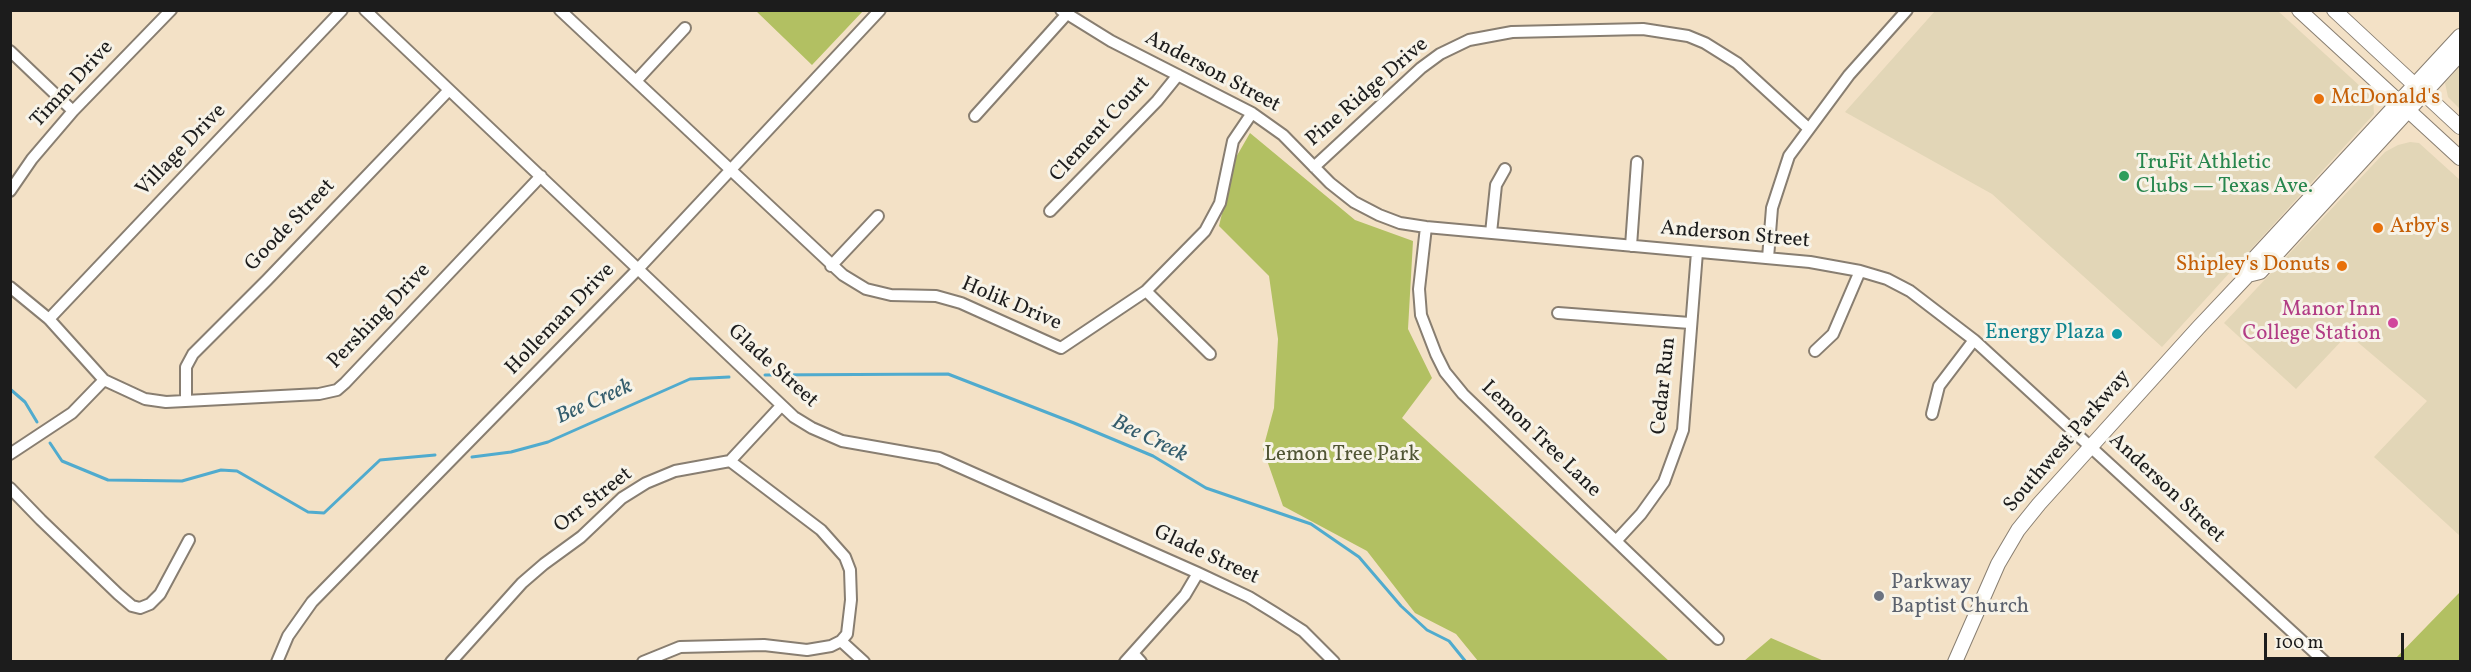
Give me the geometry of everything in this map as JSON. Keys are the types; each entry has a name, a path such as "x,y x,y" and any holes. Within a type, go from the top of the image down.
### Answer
{"main road":[{"path":"2299,10 2460,158"},
{"path":"2334,10 2460,127"},
{"name":"Southwest Parkway","path":"1954,662 1998,564 2018,530 2090,446 2248,275 2260,272 2419,89 2460,36"},
{"name":"Southwest Parkway","path":"2419,89 2460,54"}],"street":[{"name":"Timm Drive","path":"10,191 32,159 73,111 171,10"},
{"name":"Village Drive","path":"49,319 342,10"},
{"name":"Glade Street","path":"365,10 794,417 826,435 857,444 939,458 1198,573 1249,597 1304,631 1334,662"},
{"name":"Holik Drive","path":"560,10 831,266 866,289 891,295 936,296 949,299 1061,348 1146,291 1196,241 1212,221 1220,203 1233,141 1252,113"},
{"name":"Holleman Drive","path":"277,662 288,636 312,602 638,269 880,10"},
{"path":"975,116 1064,13"},
{"name":"Anderson Street","path":"1064,13 1111,41 1252,113 1283,135 1314,167 1354,202 1400,223 1426,228 1810,262 1860,271 1887,279 1910,291 1974,340 2325,662"},
{"path":"1768,258 1770,221 1789,156 1808,128 1899,13"},
{"path":"636,81 685,28"},
{"name":"Pine Ridge Drive","path":"1314,167 1421,68 1440,54 1488,34 1512,32 1643,29 1688,36 1705,43 1737,63 1808,128"},
{"path":"10,51 73,111"},
{"name":"Clement Court","path":"1050,211 1157,101 1178,75"},
{"name":"Goode Street","path":"186,399 186,367 193,354 449,90"},
{"path":"1630,246 1638,162"},
{"path":"1491,233 1496,185 1505,169"},
{"name":"Pershing Drive","path":"104,380 145,399 166,402 186,399 319,394 337,390 541,176"},
{"path":"831,266 878,216"},
{"name":"Lemon Tree Lane","path":"1426,228 1419,289 1421,315 1445,372 1463,394 1718,639"},
{"name":"Cedar Run","path":"1617,540 1655,495 1670,470 1677,448 1686,411 1690,323 1697,252"},
{"path":"1815,351 1833,334 1860,271"},
{"path":"10,287 49,319 104,380 72,413 10,454"},
{"path":"1146,291 1210,354"},
{"path":"1558,313 1690,323"},
{"path":"1932,414 1939,386 1974,340"},
{"path":"642,662 680,647 764,645 807,650 831,646 841,641 847,634 851,600 850,570 845,557 821,530 750,479 730,461 781,406"},
{"name":"Orr Street","path":"451,662 522,583 581,537 622,498 646,483 675,471 730,461"},
{"path":"10,488 132,606 140,608 150,604 160,594 189,540"},
{"path":"1141,662 1129,657 1185,595 1198,573"},
{"path":"841,641 864,662"}],"shaded area":[{"path":"1935,11 2278,11 2373,98 2374,114 2162,347 1992,194 1845,112"},
{"path":"2460,66 2460,109 2448,97 2445,83"},
{"path":"2410,142 2419,143 2460,180 2460,536 2374,457 2427,401 2348,334 2296,389 2224,323 2385,152"}],"green space":[{"path":"756,11 863,11 812,65"},
{"name":"Lemon Tree Park","path":"1250,133 1355,220 1413,241 1408,329 1432,378 1402,418 1669,661 1478,661 1456,634 1415,613 1367,551 1283,506 1263,449 1274,408 1278,339 1269,276 1219,226 1235,159"},
{"path":"2460,592 2460,661 2393,661"},
{"path":"1771,638 1824,661 1744,661"}],"waterway":[{"name":"Bee Creek","path":"765,375 948,374 1074,423 1153,456 1206,488 1311,524 1359,557 1401,606 1427,630 1449,641 1466,662"},
{"name":"Bee Creek","path":"472,457 511,452 548,442 690,379 729,377"},
{"name":"Bee Creek","path":"10,389 25,402 37,422"},
{"name":"Bee Creek","path":"50,443 62,461 108,480 182,481 221,470 237,471 308,512 324,513 380,460 435,455"}],"place":[{"name":"McDonald's","path":"2319,99"},
{"name":"TruFit Athletic Clubs — Texas Ave.","path":"2124,176"},
{"name":"Arby's","path":"2378,228"},
{"name":"Shipley's Donuts","path":"2342,266"},
{"name":"Manor Inn College Station","path":"2393,323"},
{"name":"Energy Plaza","path":"2117,334"},
{"name":"Parkway Baptist Church","path":"1879,596"}]}
